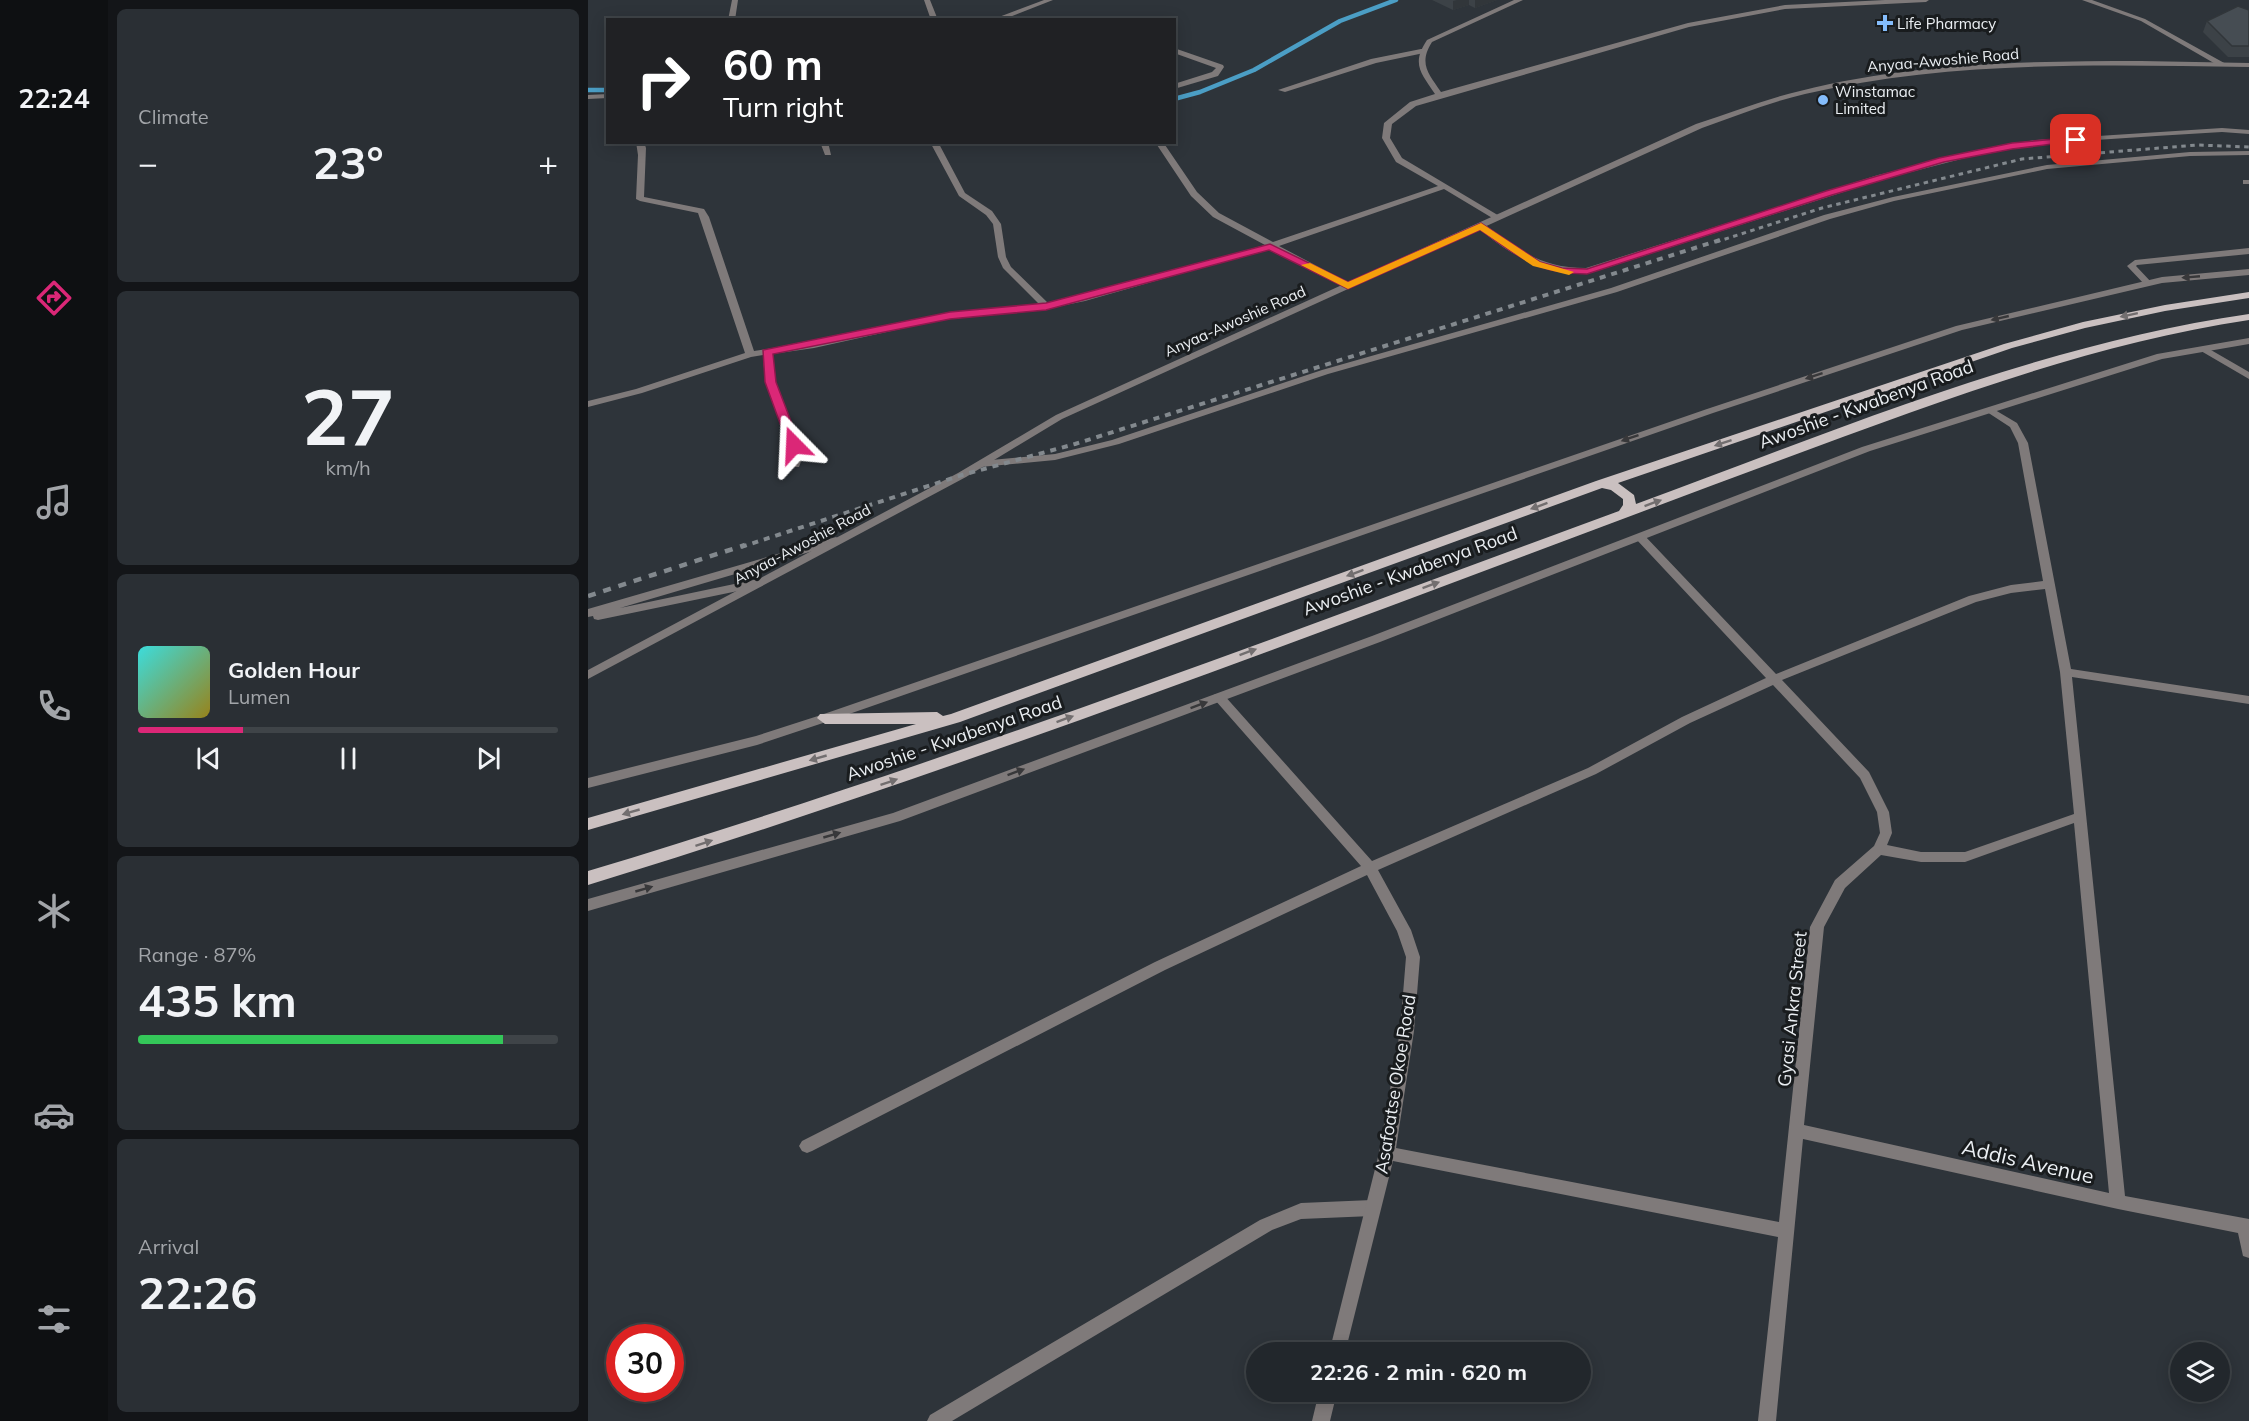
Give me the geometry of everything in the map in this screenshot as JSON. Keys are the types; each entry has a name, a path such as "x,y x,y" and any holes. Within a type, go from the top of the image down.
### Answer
{"main road":[{"name":"Awoshie - Kwabenya Road","path":"588,824 955,718 1601,484 2008,346 2083,325 2165,308 2249,296"},
{"name":"Awoshie - Kwabenya Road","path":"588,878 811,808 970,754 2033,365 2107,344 2188,326 2249,317"},
{"path":"1601,484 1615,486 1629,498 1629,505 1623,514"},
{"path":"825,718 955,718"}],"street":[{"path":"731,18 735,0"},
{"path":"927,0 934,18"},
{"path":"1000,18 1050,0"},
{"path":"1282,90 1374,61 1421,51 1438,36 1520,0"},
{"path":"1497,217 1399,160 1386,138 1388,123 1403,110 1439,94 1574,55 1699,23 1811,4 1926,0"},
{"path":"2085,0 2143,20 2222,64"},
{"path":"1176,51 1220,67 1215,74 1176,86"},
{"path":"1421,51 1420,65 1439,94"},
{"name":"Anyaa-Awoshie Road","path":"588,675 980,464 1081,406 1699,126 1818,88 1899,74 2095,62 2249,65"},
{"path":"588,97 606,96"},
{"path":"1481,226 1537,264 1562,271 1587,272 1871,180 1982,151 2036,142 2222,130 2249,132"},
{"path":"641,144 644,154 640,168 640,200 693,208 705,218 750,354"},
{"path":"825,144 828,153"},
{"path":"935,144 962,194 989,213 997,224 1002,257 1007,268 1046,306"},
{"path":"1160,144 1194,194 1211,211 1270,246 1348,286"},
{"path":"980,464 1055,457 1115,442 1325,372 1614,290 1827,217 1893,199 2047,166 2155,156 2249,153"},
{"path":"588,404 639,391 750,354 814,345 941,317 1046,306 1270,246 1443,187"},
{"path":"2148,283 2131,266 2135,263 2249,251"},
{"path":"588,783 757,740 825,718 1687,418 1959,328 2148,283 2249,272"},
{"path":"588,905 895,817 1219,697 1866,449 2160,356 2249,341"},
{"path":"2204,348 2249,376"},
{"path":"767,352 770,382 798,456 795,465"},
{"path":"1990,410 2014,425 2023,443 2066,672 2118,1202"},
{"path":"1640,537 1865,775 1883,812 1886,833 1879,849 1921,857 1965,857 2081,816"},
{"path":"588,615 836,541"},
{"path":"588,615 612,615 758,583"},
{"path":"807,1146 1161,966 1370,868 1592,771 1686,720 1774,679 1972,599 2011,589 2050,584"},
{"path":"2066,672 2249,700"},
{"name":"Asafoatse Okoe Road","path":"1219,697 1370,868 1404,930 1413,957 1407,1030 1386,1153 1340,1342"},
{"name":"Gyasi Ankra Street","path":"1767,1421 1798,1131 1816,927 1839,884 1879,849"},
{"name":"Addis Avenue","path":"1798,1131 2118,1202 2247,1226"},
{"path":"1386,1153 1787,1231"},
{"path":"936,1421 1266,1225 1301,1211 1372,1208"},
{"path":"2247,1226 2249,1250"},
{"path":"1321,1421 1326,1402"}],"building":[{"path":"2238,6 2249,10 2249,46 2232,46 2207,21"}],"waterway":[{"path":"1176,98 1200,92 1254,70 1340,21 1396,0"},
{"path":"588,90 606,90"}],"railway":[{"path":"1716,242 1822,208 2022,159 2198,145 2249,147"},
{"path":"741,547 962,475 1075,444 1720,240"},
{"path":"588,596 745,545"}],"slow traffic":[{"path":"1306,265 1348,286 1481,226 1537,264 1548,269 1569,272"}],"place":[{"name":"Life Pharmacy","path":"1885,23"},
{"name":"Winstamac Limited","path":"1823,100"}],"route":[{"path":"794,445 770,382 767,371 767,352 814,345 950,315 1046,306 1085,298 1270,246 1348,286 1481,226 1548,269 1587,272 1829,193 1942,160 2036,142 2076,140"}]}
